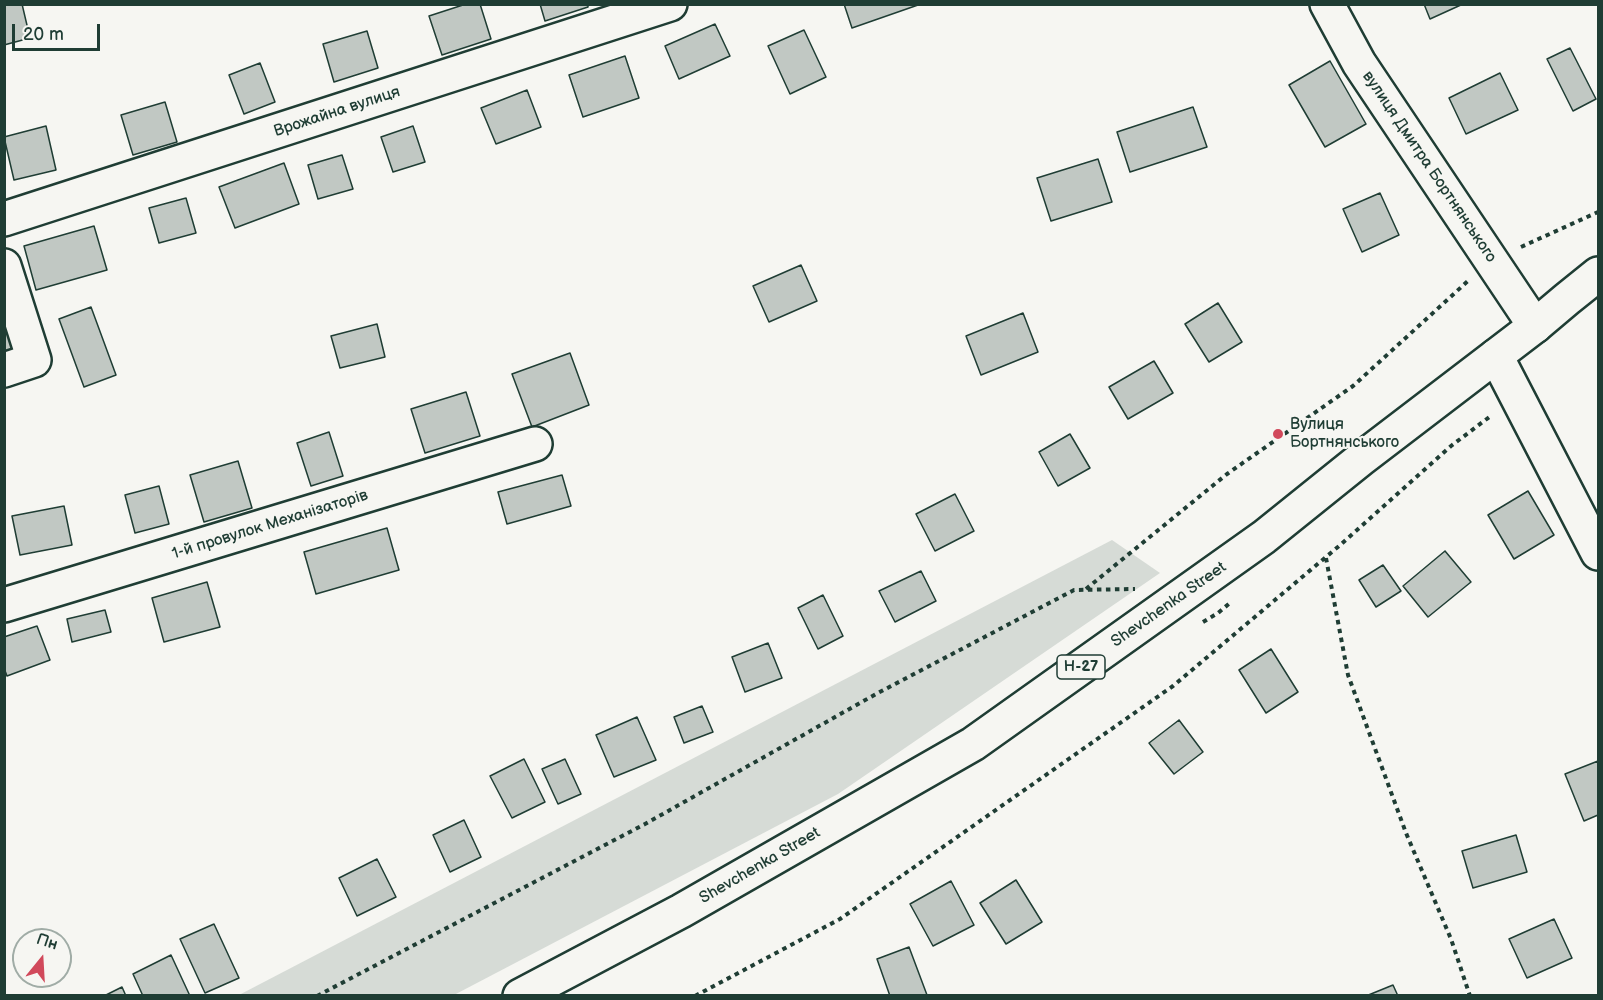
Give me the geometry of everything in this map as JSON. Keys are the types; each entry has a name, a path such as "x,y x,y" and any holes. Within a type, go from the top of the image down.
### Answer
{"street":[{"name":"Врожайна вулиця","path":"4,219 670,4"},
{"name":"вулиця Дмитра Бортнянського","path":"1327,4 1359,63 1535,326"},
{"path":"4,266 19,365"},
{"name":"Shevchenka Street","path":"520,996 681,911 973,744 1264,537 1599,274"},
{"path":"1496,356 1599,553"},
{"name":"1-й провулок Механізаторів","path":"4,605 535,444"}],"path":[{"path":"1085,590 1227,474 1353,386 1492,260 1599,212"},
{"path":"696,996 840,919 1173,686 1326,558 1450,446 1517,397"},
{"path":"1326,558 1348,675 1406,833 1451,939 1470,996"},
{"path":"316,996 645,824 887,688 1074,590 1141,589"}],"shaded area":[{"path":"1112,540 1160,573 838,794 454,995 239,995"}],"building":[{"path":"4,4 22,4 30,38 4,45"},
{"path":"466,4 480,4 491,39 442,55 429,16"},
{"path":"540,4 588,4 588,7 545,21"},
{"path":"844,4 918,4 918,5 852,28"},
{"path":"1424,4 1463,4 1430,19"},
{"path":"715,24 730,56 679,79 665,46"},
{"path":"804,30 826,77 790,94 768,46"},
{"path":"367,31 378,68 334,82 323,44"},
{"path":"1570,48 1596,99 1573,111 1547,59"},
{"path":"625,56 639,98 583,117 569,75"},
{"path":"1330,61 1366,124 1325,147 1289,85"},
{"path":"260,63 275,102 244,114 229,75"},
{"path":"1500,73 1518,110 1466,134 1449,98"},
{"path":"527,90 541,127 496,144 481,108"},
{"path":"165,102 177,142 133,155 121,115"},
{"path":"1193,107 1207,147 1130,172 1117,132"},
{"path":"46,126 56,170 14,180 4,137"},
{"path":"413,126 425,162 393,172 381,137"},
{"path":"342,155 353,189 318,199 308,165"},
{"path":"1098,159 1112,202 1051,221 1037,178"},
{"path":"284,163 299,204 235,228 219,187"},
{"path":"1380,193 1399,235 1362,252 1343,209"},
{"path":"186,198 196,233 159,243 149,208"},
{"path":"94,226 107,270 36,290 24,246"},
{"path":"801,265 817,301 769,322 753,286"},
{"path":"1218,303 1242,342 1209,362 1185,324"},
{"path":"91,307 116,375 84,387 59,319"},
{"path":"1023,313 1038,352 981,375 966,336"},
{"path":"4,322 13,350 4,353"},
{"path":"377,324 385,357 340,368 331,336"},
{"path":"570,353 589,405 532,427 512,374"},
{"path":"1154,361 1173,393 1128,419 1109,387"},
{"path":"466,392 480,436 425,453 411,409"},
{"path":"329,432 343,476 311,486 297,443"},
{"path":"1070,434 1090,468 1058,486 1039,452"},
{"path":"238,461 252,508 204,522 190,475"},
{"path":"562,475 571,506 507,524 498,492"},
{"path":"159,486 169,524 135,533 125,495"},
{"path":"1528,491 1554,535 1514,559 1488,515"},
{"path":"955,494 974,531 935,551 916,514"},
{"path":"64,506 72,545 20,555 12,516"},
{"path":"387,528 399,570 316,594 304,552"},
{"path":"1445,551 1471,582 1428,617 1403,586"},
{"path":"1383,565 1401,591 1376,607 1359,580"},
{"path":"921,571 936,601 895,622 879,591"},
{"path":"207,582 220,627 164,642 152,598"},
{"path":"823,595 843,636 818,649 798,608"},
{"path":"105,610 111,632 72,642 67,619"},
{"path":"37,626 50,660 7,676 4,668 4,637"},
{"path":"768,643 782,678 745,692 732,657"},
{"path":"1271,649 1298,692 1266,713 1239,670"},
{"path":"702,706 713,732 684,743 674,717"},
{"path":"637,717 656,760 614,777 596,735"},
{"path":"1179,720 1203,752 1174,774 1149,743"},
{"path":"524,759 545,802 512,818 490,776"},
{"path":"565,759 581,794 558,804 542,769"},
{"path":"1598,761 1598,815 1584,821 1565,774"},
{"path":"464,820 481,857 450,872 433,835"},
{"path":"1516,835 1527,872 1473,888 1462,851"},
{"path":"377,859 396,897 357,916 339,878"},
{"path":"1016,880 1042,922 1006,944 980,903"},
{"path":"951,881 974,925 933,946 910,904"},
{"path":"1554,919 1572,958 1527,978 1509,939"},
{"path":"214,924 239,978 205,993 180,939"},
{"path":"909,947 927,995 890,996 877,959"},
{"path":"171,955 190,996 143,996 133,974"},
{"path":"1393,985 1398,996 1366,996"},
{"path":"122,987 126,996 104,996"}],"place":[{"name":"Вулиця Бортнянського","path":"1278,434"}]}
